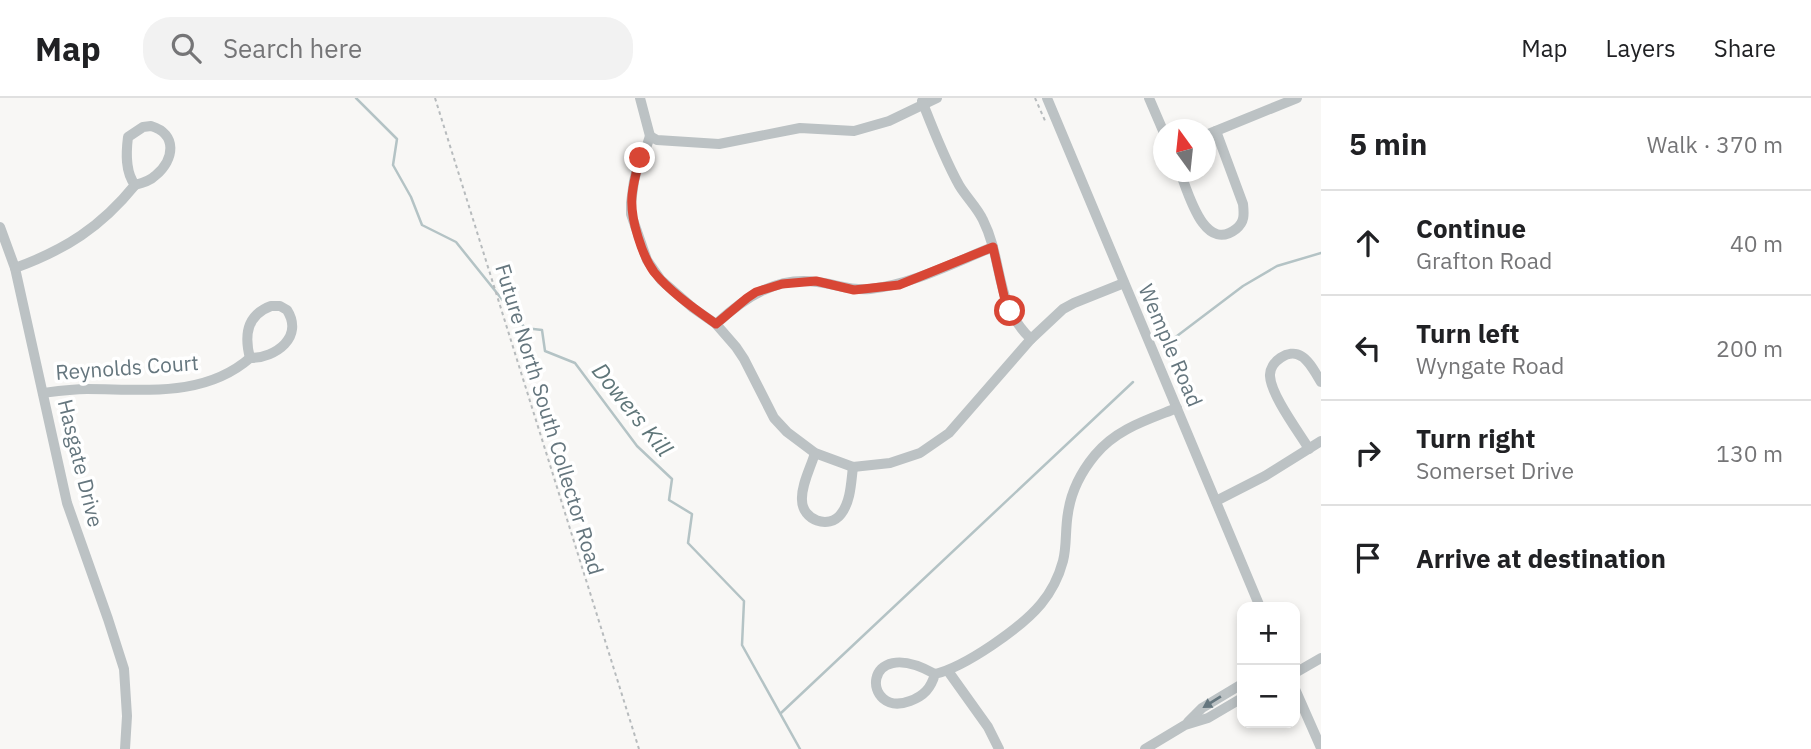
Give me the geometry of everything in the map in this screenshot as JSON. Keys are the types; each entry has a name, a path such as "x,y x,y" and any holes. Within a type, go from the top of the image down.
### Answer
{"street":[{"path":"640,98 650,136 642,152 634,181 631,214 646,260 661,280 716,324 744,359 774,418 800,444 816,453 853,467 876,466 920,453 949,433 1031,339 1063,309 1124,283"},
{"path":"650,136 657,140 719,144 800,128 854,131 889,121 922,101 937,98"},
{"name":"Wemple Road","path":"1047,98 1258,602"},
{"path":"1149,98 1158,119"},
{"path":"1216,131 1297,98"},
{"path":"922,101 958,183 983,220 1010,311 1020,328 1031,339"},
{"path":"15,268 41,259 91,230 121,203 135,185 153,177 165,165 171,147 166,133 160,129 143,127 128,137 129,175 135,185"},
{"path":"1184,182 1195,210 1207,230 1220,235 1236,229 1243,222 1243,204 1216,144"},
{"name":"Hasgate Drive","path":"0,227 15,268 67,503 124,669 127,716 125,749"},
{"path":"716,324 756,292 782,284 816,281 854,290 899,285 993,247"},
{"name":"Reynolds Court","path":"43,393 85,389 183,387 225,376 250,358 270,356 278,351 291,335 293,322 287,310 280,306 271,306 256,314 250,323 247,347 250,358"},
{"path":"1309,449 1272,385 1271,366 1286,355 1297,354 1304,357 1321,382"},
{"path":"935,674 925,693 908,702 892,704 881,698 878,692 877,677 882,668 892,662 910,663 935,674 948,671 970,659 1040,605 1050,591 1063,559 1068,513 1080,475 1114,436 1177,408"},
{"path":"1216,501 1265,477 1321,441"},
{"path":"816,453 802,500 804,511 818,522 833,520 843,512 851,488 853,467"},
{"path":"1300,670 1321,658"},
{"path":"948,671 988,727 999,749"},
{"path":"1145,749 1185,725 1202,708 1237,687"},
{"path":"1300,700 1321,748"},
{"path":"1185,725 1208,718 1237,701"}],"path":[{"name":"Future North South Collector Road","path":"435,98 639,749"}],"waterway":[{"name":"Dowers Kill","path":"356,98 397,139 393,165 411,197 422,225 456,242 525,328 542,330 545,351 575,363 637,446 672,479 669,500 692,514 688,543 744,601 742,645 800,749"},
{"path":"1173,339 1243,286 1277,266 1321,253"},
{"path":"781,713 1133,382"}],"route":[{"path":"640,158 634,181 631,214 646,260 661,280 716,324 736,305 756,292 782,284 816,281 854,290 899,285 993,247 1010,311"}]}
